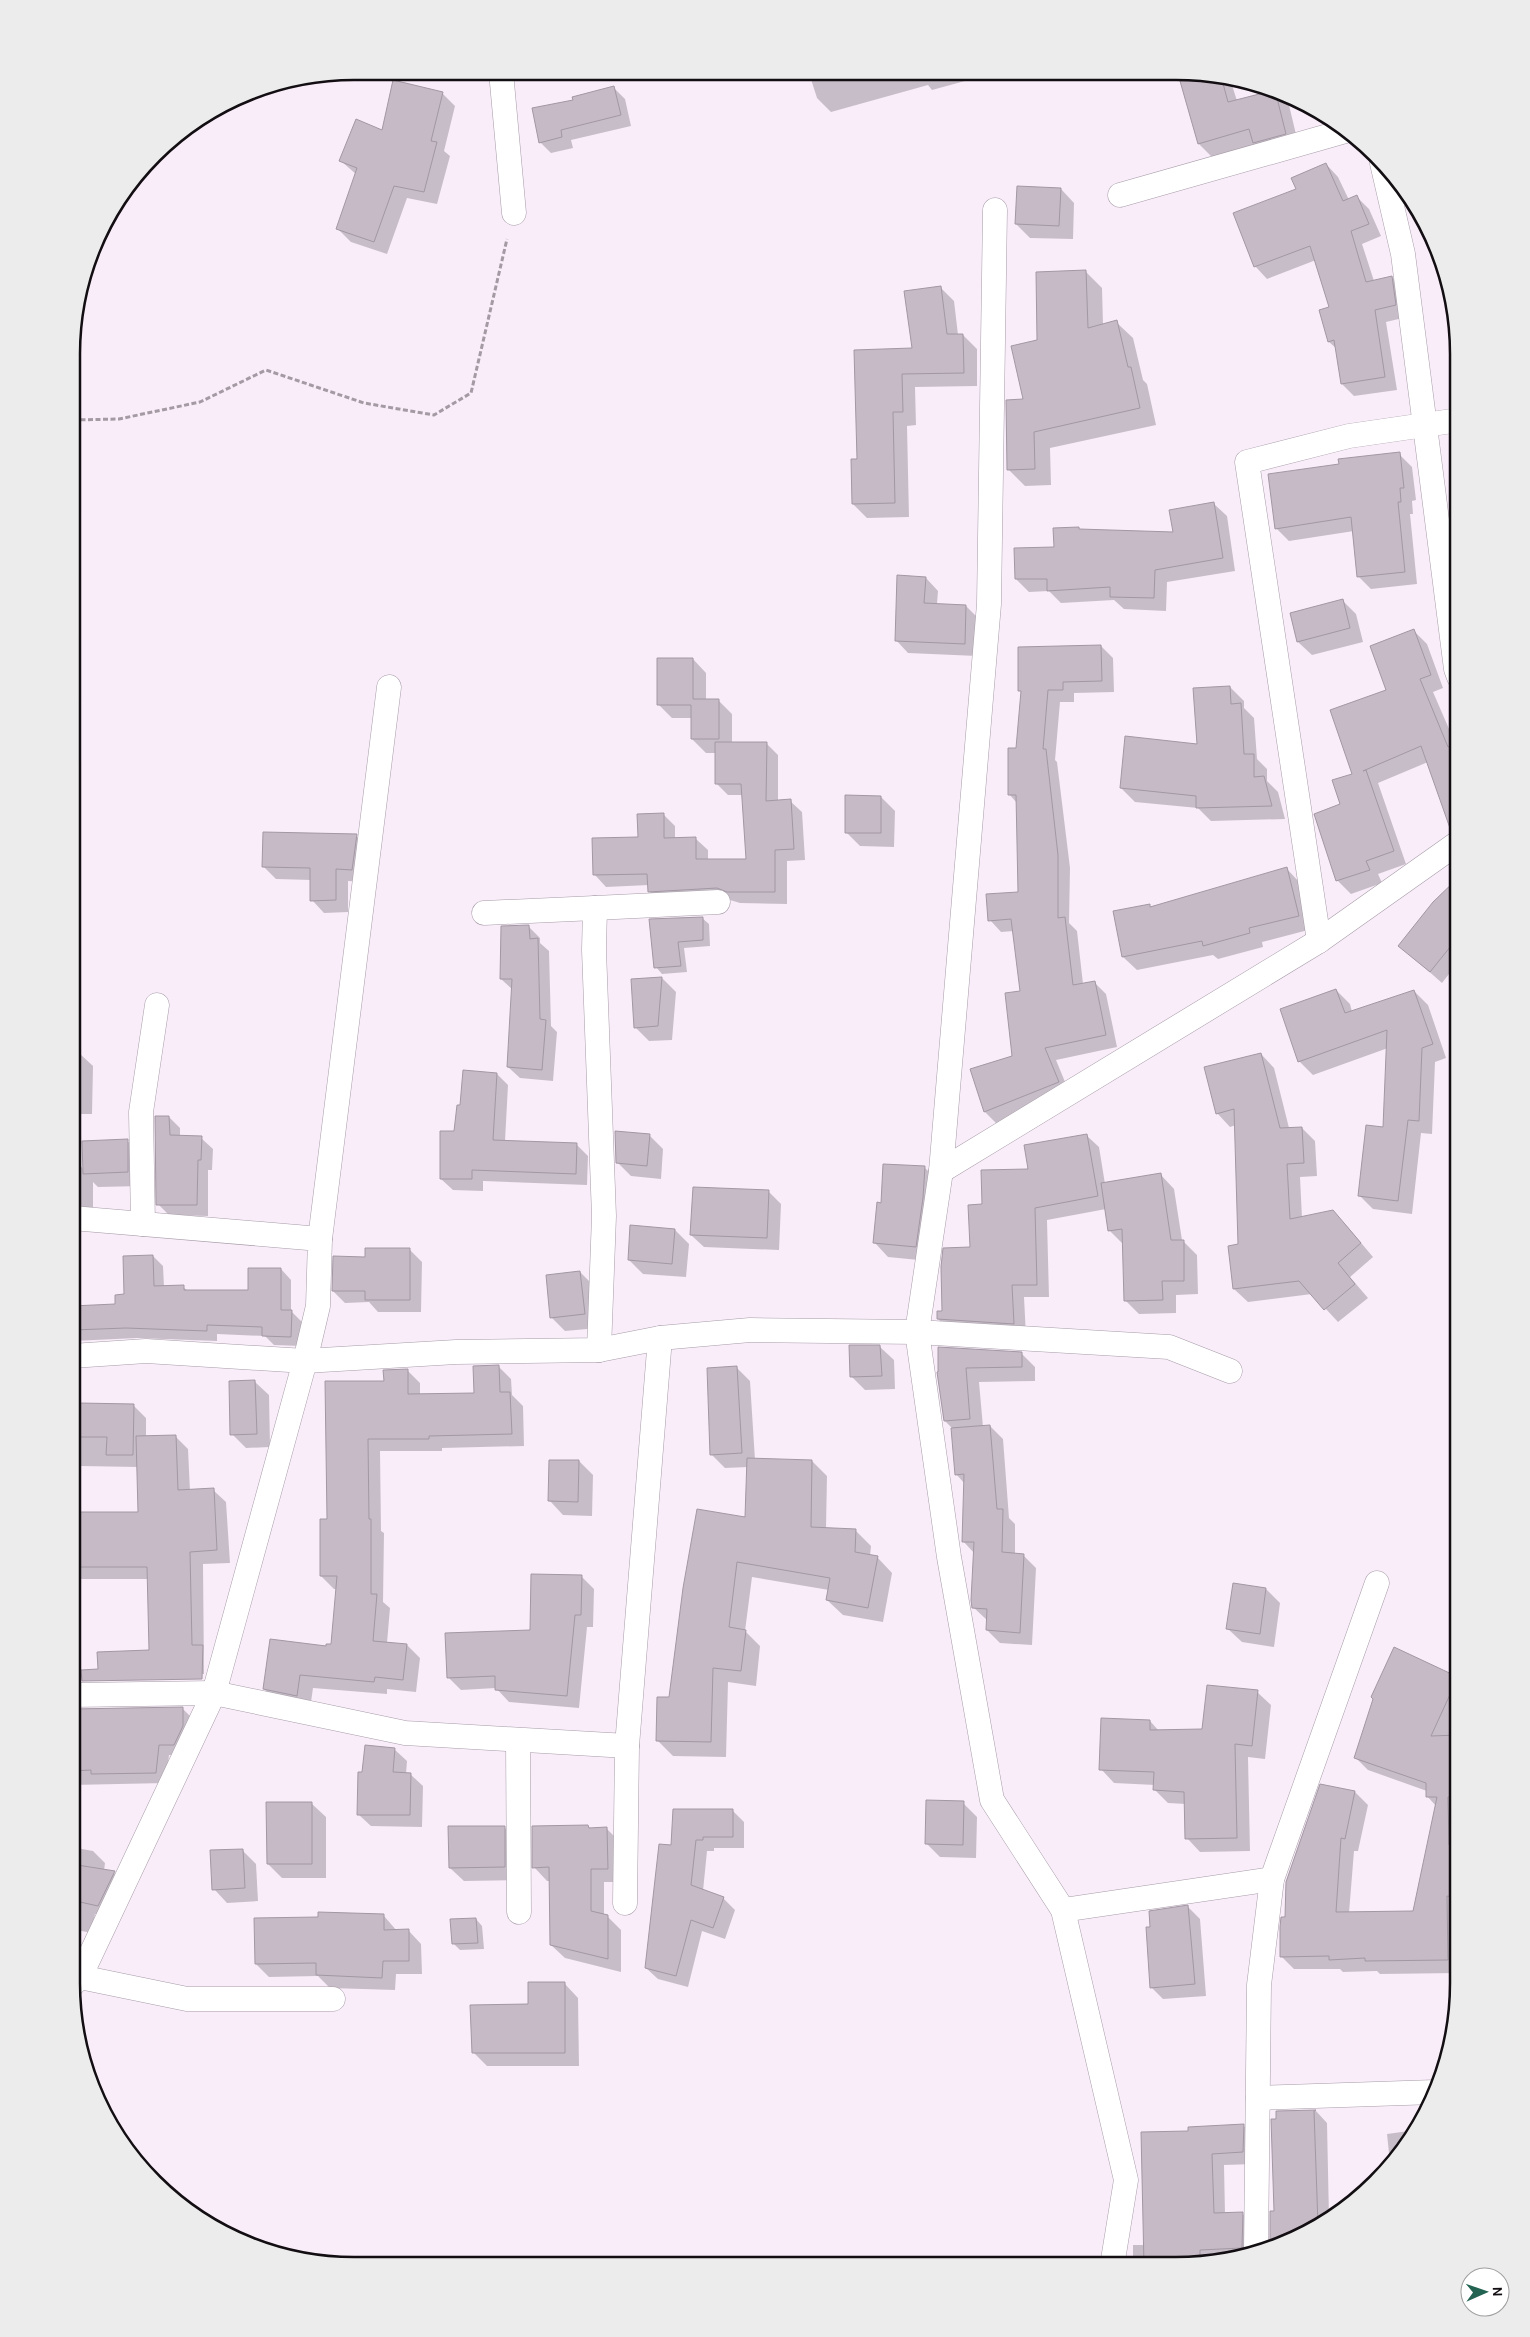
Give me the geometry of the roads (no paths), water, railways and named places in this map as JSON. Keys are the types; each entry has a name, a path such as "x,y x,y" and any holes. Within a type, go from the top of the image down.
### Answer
{"street":[{"path":"502,80 514,213"},
{"path":"1120,195 1338,133"},
{"path":"1385,177 1403,254 1450,622"},
{"path":"995,210 989,604 941,1171 917,1332 949,1557 992,1800 1063,1910 1126,2180 1113,2257"},
{"path":"1320,941 1247,462 1349,436 1450,422"},
{"path":"80,1973 214,1693 305,1361 318,1306 320,1239 389,687"},
{"path":"941,1171 1320,941 1450,848"},
{"path":"484,913 718,902"},
{"path":"595,908 594,950 604,1216 599,1350"},
{"path":"143,1224 141,1112 157,1005"},
{"path":"80,1219 320,1239"},
{"path":"80,1355 146,1351 305,1361 456,1352 599,1350 660,1338 750,1330 917,1332 1169,1346 1230,1371"},
{"path":"625,1903 628,1746 660,1338"},
{"path":"1256,2245 1258,1984 1272,1879 1377,1583"},
{"path":"80,1695 214,1693 405,1733 628,1746"},
{"path":"518,1740 519,1912"},
{"path":"1063,1910 1272,1879"},
{"path":"80,1982 187,1998 333,1999"},
{"path":"1258,2098 1427,2092"}]}
